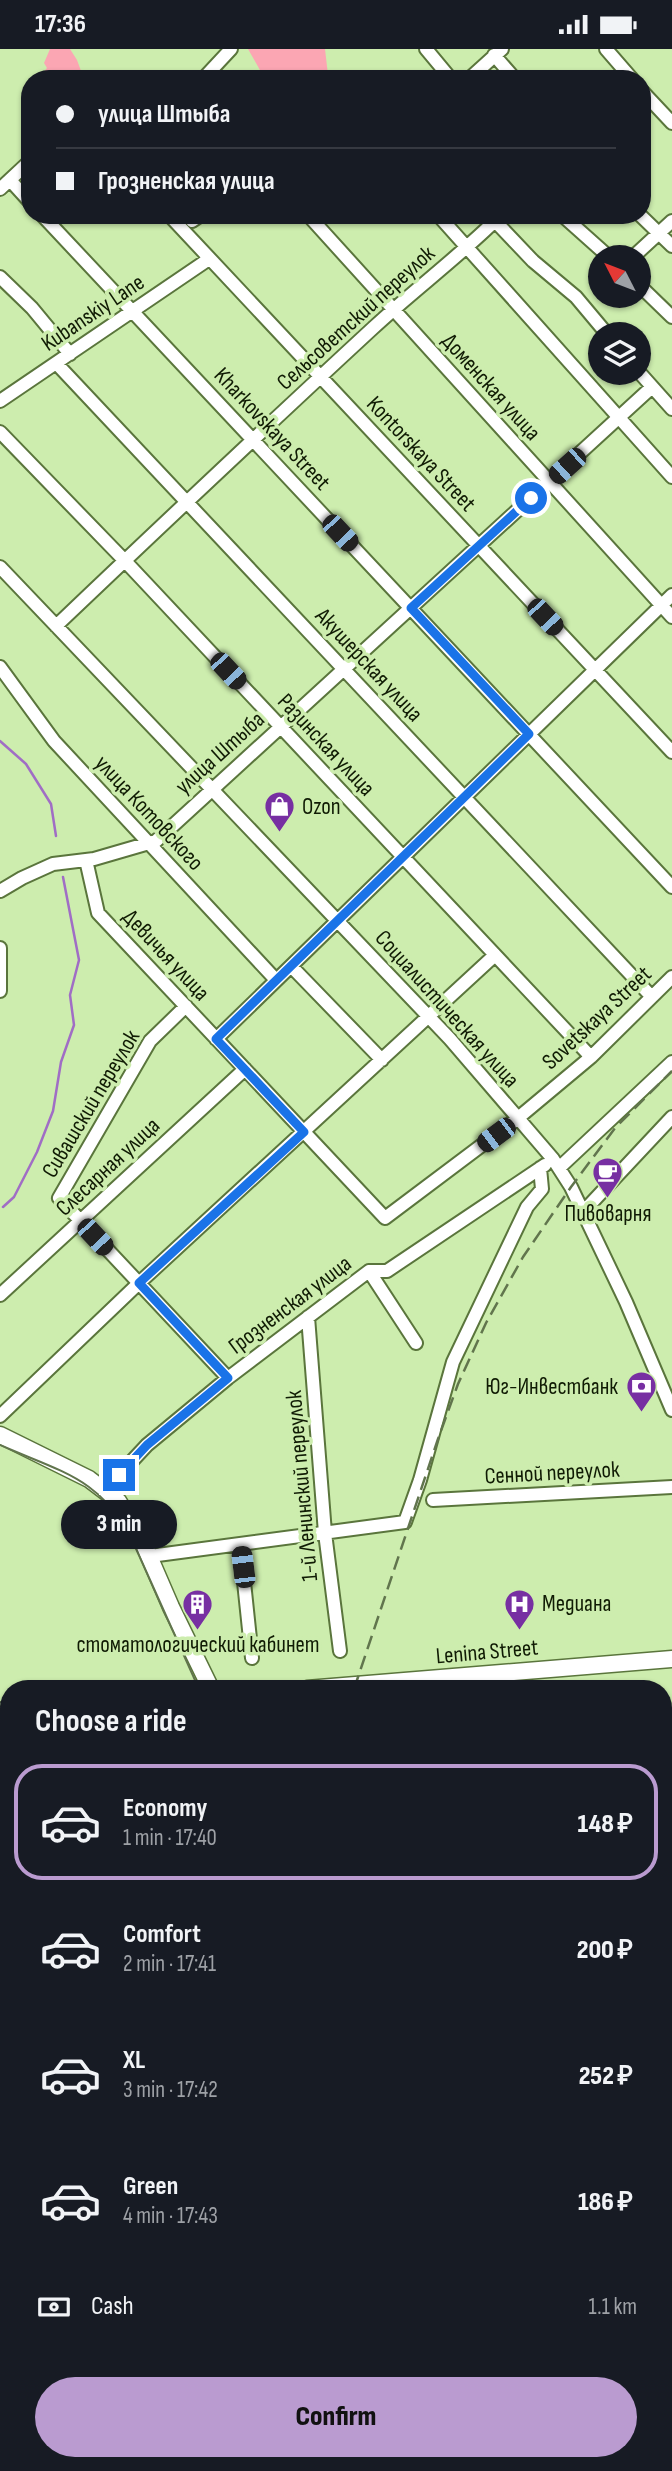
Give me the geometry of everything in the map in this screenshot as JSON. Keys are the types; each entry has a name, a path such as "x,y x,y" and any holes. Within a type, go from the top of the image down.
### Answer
{"main road":[{"path":"0,1435 67,1467 105,1490 125,1510 150,1556 182,1632 206,1680"},
{"name":"Lenina Street","path":"416,1680 672,1659"}],"street":[{"path":"211,70 231,49"},
{"path":"426,49 444,70"},
{"path":"606,49 624,70"},
{"path":"479,70 498,52 509,70"},
{"path":"651,101 672,123"},
{"path":"21,170 5,185 21,196"},
{"path":"647,245 672,221"},
{"name":"Kharkovskaya Street","path":"50,224 672,887"},
{"name":"Kontorskaya Street","path":"177,224 672,752"},
{"name":"Доменская улица","path":"316,224 672,617"},
{"path":"446,224 672,477"},
{"name":"Сельсоветский переулок","path":"56,626 252,439 492,224"},
{"path":"503,224 533,261 576,297 597,322"},
{"path":"572,224 596,245"},
{"path":"649,224 672,246"},
{"name":"Kubanskiy Lane","path":"0,401 209,259"},
{"path":"0,277 32,308 70,354"},
{"path":"651,297 672,317"},
{"name":"Акушерская улица","path":"56,363 651,996"},
{"path":"652,387 672,409"},
{"name":"улица Штыба","path":"0,891 53,864 86,860 156,841 652,387"},
{"name":"Разинская улица","path":"0,432 125,561 590,1057"},
{"name":"Социалистическая улица","path":"1,569 212,787 428,1017 556,1163 626,1302 672,1410"},
{"path":"216,1039 672,595"},
{"name":"улица Котовского","path":"0,667 54,741 276,980"},
{"name":"Девичья улица","path":"86,860 97,913 385,1218"},
{"path":"0,948 0,991"},
{"path":"0,1416 139,1283 495,955"},
{"path":"291,966 382,1060"},
{"name":"Sovetskaya Street","path":"385,1218 518,1118 590,1057 672,977"},
{"name":"Сивашский переулок","path":"186,1006 150,1041 60,1198 228,1378"},
{"name":"Грозненская улица","path":"105,1490 147,1445 308,1317 369,1271 387,1271 540,1168 556,1163 672,1062"},
{"name":"Слесарная улица","path":"2,1289 245,1069"},
{"path":"583,1212 672,1117"},
{"path":"150,1556 405,1522 420,1480 453,1362 525,1211 542,1189 540,1168"},
{"path":"369,1271 416,1343"},
{"name":"1-й Ленинский переулок","path":"308,1317 325,1533 340,1651"},
{"name":"Сенной переулок","path":"433,1500 672,1487"},
{"path":"240,1544 253,1658"}],"shaded area":[{"path":"50,49 70,49 81,70 45,70 44,63"},
{"path":"248,49 325,49 327,70 260,70"}],"waterway":[{"path":"0,741 26,764 51,804 56,836"},
{"path":"3,1207 14,1197 37,1152 53,1111 61,1062 74,1025 70,995 79,960 63,877"}],"tram line":[{"path":"0,1445 78,1480 108,1504 133,1542 195,1680"}],"railway":[{"path":"357,1680 438,1439 458,1384 486,1323 523,1257 571,1187 615,1128 672,1071"}],"place":[{"name":"Ozon","path":"279,834"},
{"name":"Пивоварня","path":"608,1200"},
{"name":"Юг-Инвестбанк","path":"641,1414"},
{"name":"стоматологический кабинет","path":"198,1631"},
{"name":"Медиана","path":"519,1631"}],"route":[{"path":"119,1475 147,1445 228,1378 139,1283 304,1132 216,1039 529,734 411,608 531,498"}]}
